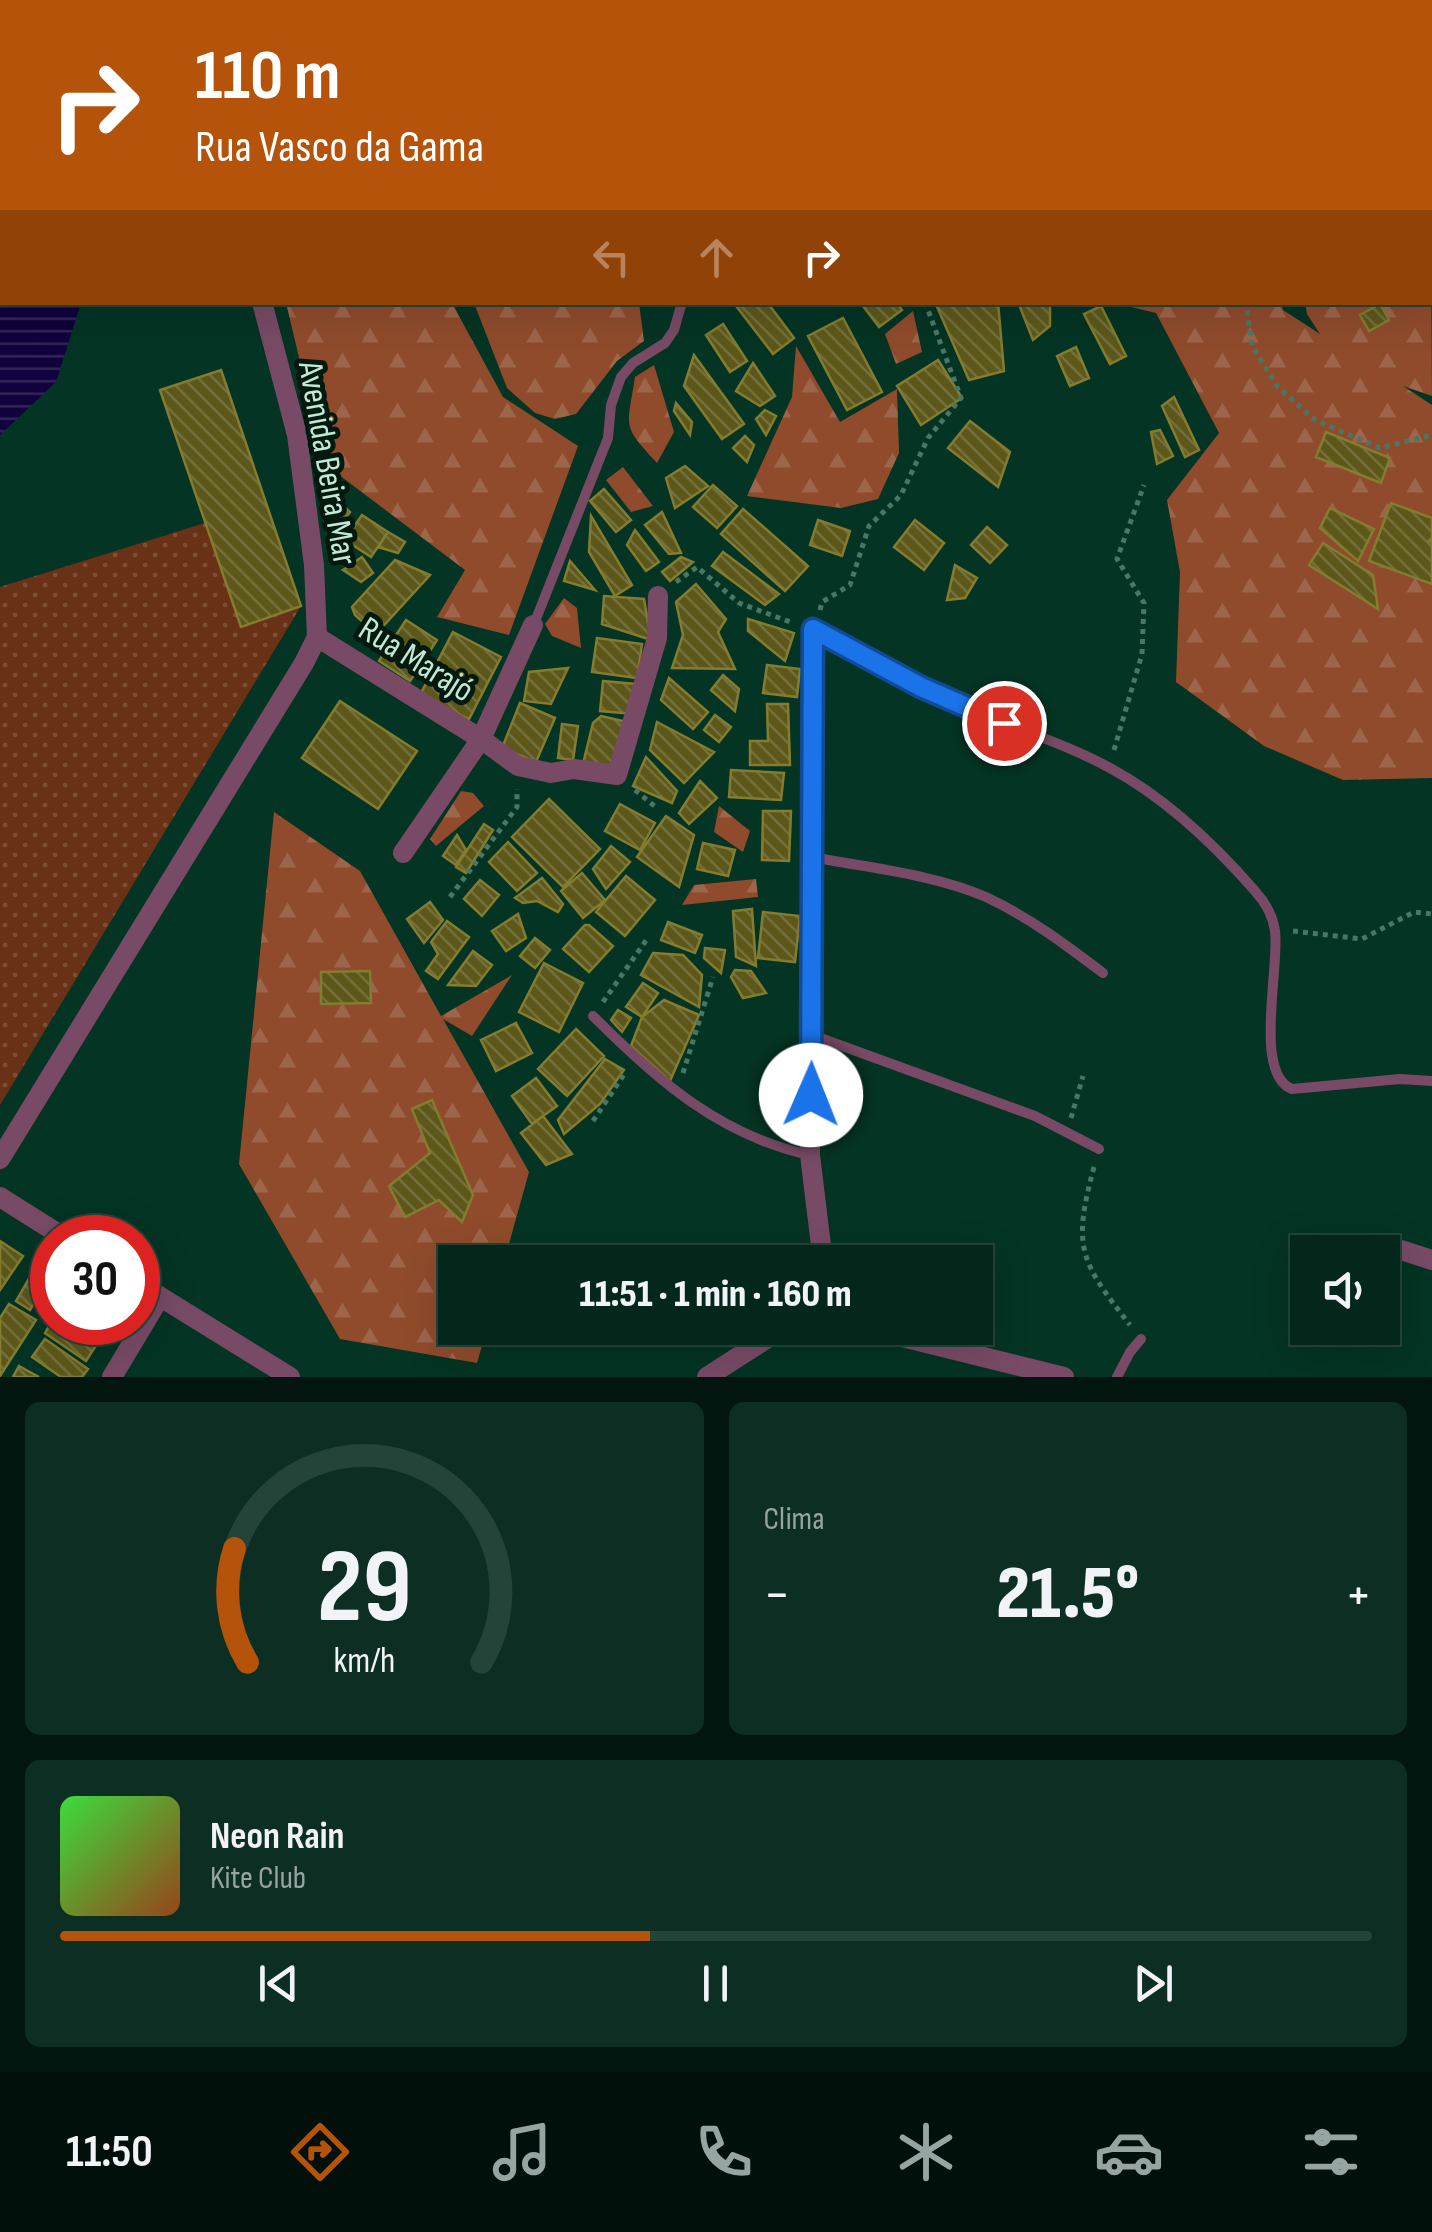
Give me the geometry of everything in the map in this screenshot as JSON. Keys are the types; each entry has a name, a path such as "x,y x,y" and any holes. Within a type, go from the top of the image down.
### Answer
{"street":[{"name":"Avenida Beira Mar","path":"263,305 297,435 316,582 317,637"},
{"path":"403,854 481,739 518,766 550,773 574,770 617,775 657,638 658,596"},
{"name":"Rua Marajó","path":"0,1159 317,637 481,739 534,625"},
{"path":"813,629 810,1155 820,1245"},
{"path":"0,1198 30,1216"},
{"path":"1401,1250 1432,1260"},
{"path":"160,1297 290,1377"},
{"path":"112,1377 131,1345"},
{"path":"707,1377 757,1345"},
{"path":"935,1345 1064,1377"}],"lane":[{"name":"Rua Marajó","path":"534,625 608,438 612,405 622,377 633,363 665,343 674,330 681,305"},
{"path":"813,629 921,687 1109,767 1199,835 1255,890 1271,915 1275,929 1270,1055 1273,1072 1281,1085 1306,1088 1400,1079 1432,1082"},
{"path":"811,857 945,884 984,896 1042,928 1103,974"},
{"path":"593,1016 676,1094 740,1133 810,1155"},
{"path":"812,1035 990,1098 1068,1130 1098,1149"},
{"path":"1117,1377 1141,1339"}],"path":[{"path":"658,596 697,567 738,603 813,629 822,602 850,586 869,526 901,495 928,438 960,398 926,305"},
{"path":"1250,305 1246,310 1252,346 1277,386 1315,420 1380,448 1432,434"},
{"path":"1109,767 1142,654 1144,603 1117,559 1144,485"},
{"path":"450,897 517,807 518,766"},
{"path":"617,775 658,809"},
{"path":"1275,929 1362,938 1414,912 1432,914"},
{"path":"593,1016 647,939"},
{"path":"676,1094 713,977"},
{"path":"593,1121 635,1058"},
{"path":"1068,1130 1084,1076"},
{"path":"1098,1149 1082,1213 1085,1258 1095,1280 1141,1339"}],"shaded area":[{"path":"0,305 80,305 56,382 0,435"},
{"path":"205,523 241,626 301,606 0,1105 0,587"}],"green space":[{"path":"286,305 453,305 503,397 578,446 509,635 437,617 465,570 339,475 307,391"},
{"path":"475,305 639,305 644,341 617,361 576,414 555,419 535,413 507,388"},
{"path":"1123,305 1282,305 1283,310 1320,334 1305,305 1431,305 1432,396 1403,386 1432,405 1432,778 1343,780 1264,746 1176,682 1180,572 1167,500 1219,433 1156,313"},
{"path":"913,311 922,352 896,364 885,334"},
{"path":"796,346 840,422 897,389 899,453 878,499 841,508 747,496 792,397"},
{"path":"654,365 674,432 657,463 632,432 629,417 635,377"},
{"path":"623,467 653,506 631,512 606,480"},
{"path":"564,598 577,608 581,648 552,636 545,624"},
{"path":"461,791 473,793 484,806 436,846 430,839"},
{"path":"719,806 750,831 743,852 714,832"},
{"path":"274,812 360,871 441,1016 512,975 472,1036 443,1019 529,1172 509,1245 438,1245 438,1345 482,1345 477,1363 340,1339 239,1164"},
{"path":"756,879 758,897 682,905 694,885"}],"building":[{"path":"735,305 769,305 794,338 773,354"},
{"path":"862,305 898,305 902,310 879,327"},
{"path":"936,305 998,305 1004,371 969,380"},
{"path":"1019,305 1050,305 1050,326 1033,340"},
{"path":"1381,305 1389,320 1369,331 1360,315"},
{"path":"1101,306 1126,356 1110,364 1084,314"},
{"path":"843,318 882,392 847,410 808,336"},
{"path":"723,324 747,361 730,372 706,335"},
{"path":"1076,347 1089,378 1070,386 1057,356"},
{"path":"694,355 744,424 722,439 684,386"},
{"path":"938,360 962,398 921,425 897,386"},
{"path":"753,363 775,396 760,406 736,391"},
{"path":"221,370 301,606 241,627 160,390"},
{"path":"1174,397 1199,450 1185,457 1162,406"},
{"path":"676,403 692,422 690,435 674,411"},
{"path":"765,410 776,416 766,435 756,419"},
{"path":"970,421 1010,452 998,487 948,448"},
{"path":"1160,430 1173,456 1157,464 1151,432"},
{"path":"1326,432 1390,458 1381,483 1316,457"},
{"path":"745,436 754,445 747,462 733,448"},
{"path":"685,466 708,486 675,508 666,478"},
{"path":"713,485 737,506 717,528 693,507"},
{"path":"604,489 631,520 616,532 590,501"},
{"path":"335,498 350,512 328,539 328,507"},
{"path":"1391,503 1432,518 1432,584 1369,561"},
{"path":"1330,508 1374,529 1358,561 1320,528"},
{"path":"743,509 808,566 785,591 721,534"},
{"path":"662,512 681,553 669,554 645,525"},
{"path":"362,515 388,532 371,557 345,540"},
{"path":"591,516 632,585 615,596 589,552"},
{"path":"818,520 850,531 842,556 810,545"},
{"path":"915,520 944,543 924,570 894,547"},
{"path":"987,527 1007,545 990,563 971,545"},
{"path":"635,530 659,562 646,571 627,545"},
{"path":"388,532 405,542 398,553 378,547"},
{"path":"1323,543 1373,575 1378,609 1309,565"},
{"path":"723,552 779,594 765,605 712,566"},
{"path":"362,557 373,573 361,582 343,570"},
{"path":"681,557 693,562 670,581 662,572"},
{"path":"395,560 430,575 376,634 355,615 352,607"},
{"path":"570,561 595,590 564,581"},
{"path":"955,565 977,578 965,598 947,600"},
{"path":"696,584 726,619 718,632 735,669 672,668 683,635 676,602"},
{"path":"604,596 644,599 651,640 602,624"},
{"path":"748,619 794,633 785,661 748,631"},
{"path":"406,620 437,640 410,681 379,661"},
{"path":"453,632 501,657 469,719 420,695"},
{"path":"597,638 642,644 637,678 592,672"},
{"path":"767,665 800,669 797,697 763,693"},
{"path":"568,668 551,704 524,701 529,672"},
{"path":"723,675 739,689 735,711 711,690"},
{"path":"669,678 708,712 693,729 661,700"},
{"path":"603,681 636,684 634,714 600,711"},
{"path":"340,701 417,751 378,809 302,758"},
{"path":"520,703 555,718 536,762 502,748"},
{"path":"767,704 788,704 790,765 750,765 750,741 768,741"},
{"path":"715,715 731,727 719,742 704,730"},
{"path":"601,716 631,723 617,776 582,768 593,723"},
{"path":"657,722 714,752 684,783 650,750"},
{"path":"562,724 578,726 573,760 558,758"},
{"path":"646,757 677,791 672,803 633,786"},
{"path":"731,770 784,773 781,800 729,797"},
{"path":"700,781 717,798 689,824 679,813"},
{"path":"549,799 600,849 563,887 512,837"},
{"path":"620,804 655,823 640,850 605,831"},
{"path":"763,811 791,811 789,861 762,860"},
{"path":"666,816 694,835 679,887 637,857"},
{"path":"484,824 493,830 466,873 456,867"},
{"path":"457,835 466,850 456,865 443,856"},
{"path":"508,842 537,873 517,891 489,862"},
{"path":"703,843 735,850 728,876 697,869"},
{"path":"611,846 630,862 606,889 593,869"},
{"path":"582,873 605,900 583,918 561,891"},
{"path":"626,876 655,900 625,936 596,912"},
{"path":"542,878 563,904 558,912 537,901 523,903 515,898"},
{"path":"480,880 499,895 482,916 464,899"},
{"path":"430,902 443,920 424,943 407,919"},
{"path":"752,909 756,966 736,957 733,911"},
{"path":"763,912 800,916 795,962 758,958"},
{"path":"518,914 526,938 506,951 492,931"},
{"path":"447,921 469,937 438,979 426,971 438,954 431,942"},
{"path":"668,922 702,935 695,953 661,940"},
{"path":"585,925 613,946 589,972 563,949"},
{"path":"535,938 550,950 535,968 520,956"},
{"path":"705,948 725,950 721,973 704,958"},
{"path":"473,951 492,965 476,986 448,985"},
{"path":"653,953 683,955 702,975 699,1007 641,975"},
{"path":"544,963 583,983 559,1032 519,1012"},
{"path":"735,970 751,971 766,993 743,998 731,977"},
{"path":"370,971 371,1003 321,1004 321,972"},
{"path":"643,983 658,993 642,1017 626,1007"},
{"path":"664,1000 699,1015 670,1081 631,1046 642,1017"},
{"path":"618,1010 631,1018 622,1032 611,1020"},
{"path":"516,1023 532,1053 496,1071 481,1040"},
{"path":"576,1029 604,1056 567,1096 538,1069"},
{"path":"605,1059 624,1070 600,1104 564,1134 558,1120"},
{"path":"536,1078 557,1106 532,1124 512,1096"},
{"path":"432,1100 473,1195 462,1222 439,1200 405,1217 389,1186 430,1153 412,1109"},
{"path":"543,1116 572,1154 546,1165 521,1133"},
{"path":"0,1241 23,1256 0,1290"},
{"path":"30,1277 30,1310 16,1301"},
{"path":"9,1304 30,1316 30,1329 0,1376 0,1318"},
{"path":"41,1345 54,1345 88,1369 82,1377 61,1377 32,1357"},
{"path":"63,1345 96,1345 86,1361"},
{"path":"19,1366 39,1377 13,1377"}],"route":[{"path":"811,1095 813,629 921,687 1004,723"}]}
